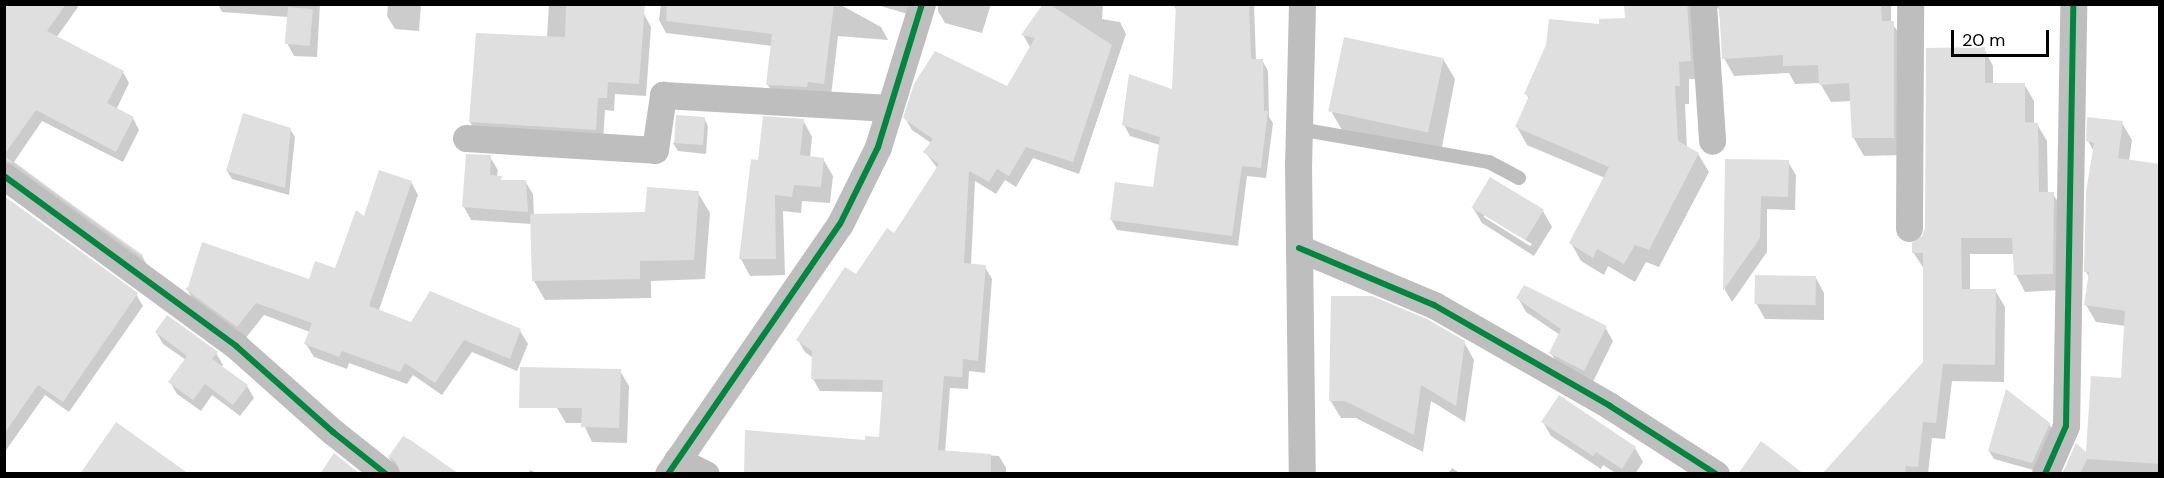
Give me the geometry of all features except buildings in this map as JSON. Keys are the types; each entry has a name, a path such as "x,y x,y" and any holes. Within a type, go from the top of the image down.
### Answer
{"street":[{"path":"706,474 673,467 840,224 878,147 921,4"},
{"path":"1302,4 1299,129 1302,474"},
{"path":"1703,4 1712,141"},
{"path":"1909,228 1910,4"},
{"path":"2045,474 2066,426 2073,4"},
{"path":"466,138 655,150 663,95 890,108"},
{"path":"4,176 236,346 333,432 386,474"},
{"path":"1299,248 1434,305 1610,406 1716,474"}],"lane":[{"path":"1299,129 1489,162 1519,178"}],"cycle path":[{"path":"668,474 840,224 878,147 922,4"},
{"path":"2045,474 2066,426 2073,4"},
{"path":"4,176 236,346 333,432 386,474"},
{"path":"1299,248 1434,305 1610,406 1716,474"}]}
